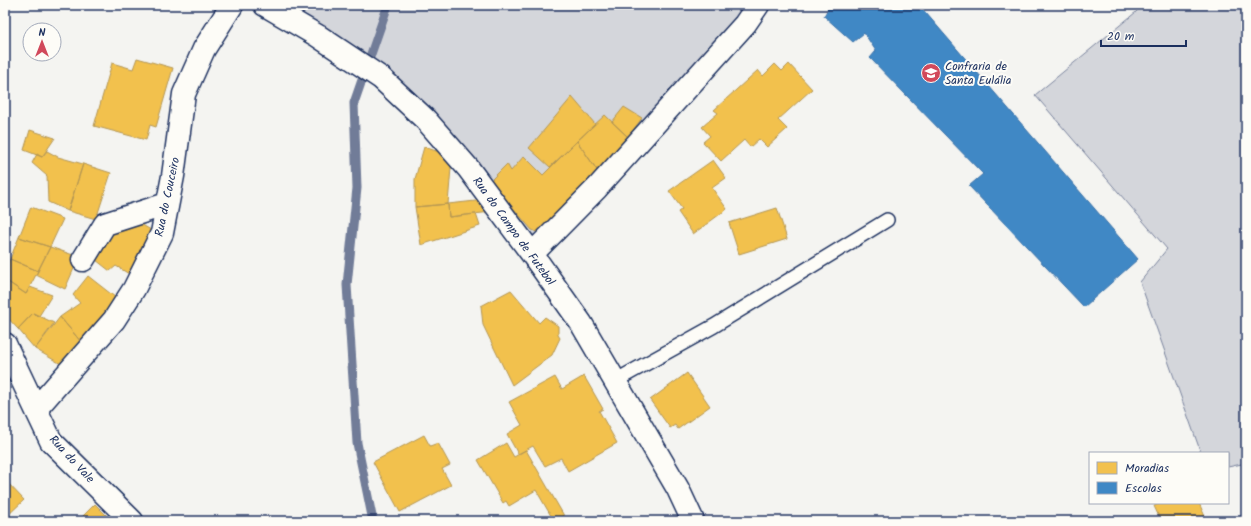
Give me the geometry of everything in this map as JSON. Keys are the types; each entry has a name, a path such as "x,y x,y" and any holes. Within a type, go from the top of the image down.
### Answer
{"street":[{"name":"Rua do Couceiro","path":"36,409 114,320 134,289 162,233 184,94 204,49 232,5"},
{"name":"Rua do Campo de Futebol","path":"265,5 318,36 381,78 426,120 468,168 581,323 678,489 693,521"},
{"path":"532,254 597,188 745,24 758,5"},
{"path":"83,260 105,224 167,204"},
{"name":"Rua do Vale","path":"5,344 51,441 132,521"}],"lane":[{"path":"614,381 714,326 887,220"}],"shaded area":[{"path":"269,5 758,5 532,254 426,120"},
{"path":"1141,5 1246,5 1246,463 1229,467 1229,452 1201,452 1140,282 1167,249 1035,95 1136,12"}],"building: Moradias":[{"path":"137,58 173,68 156,127 150,125 146,140 94,126 112,63 133,69"},
{"path":"775,64 782,71 789,64 812,89 778,120 787,129 767,147 759,139 750,147 744,140 721,161 703,142 710,136 702,127 718,113 714,110 758,70 763,76"},
{"path":"572,97 595,124 550,167 529,148"},
{"path":"624,107 642,118 628,137 612,122"},
{"path":"605,115 628,137 599,173 577,141"},
{"path":"30,130 55,138 42,157 24,150"},
{"path":"577,141 599,173 539,233 532,230 490,181 507,164 511,171 524,156 543,175"},
{"path":"424,147 452,156 448,204 415,207 415,179"},
{"path":"47,151 58,157 83,164 68,211 48,202 47,176 32,163 37,154 42,157"},
{"path":"713,160 726,178 712,188 727,209 693,234 678,212 682,209 669,191"},
{"path":"83,164 111,173 96,219 68,211"},
{"path":"485,200 491,212 449,217 448,204"},
{"path":"448,204 449,217 476,214 480,226 421,245 415,207"},
{"path":"31,207 63,219 50,247 19,237"},
{"path":"777,208 787,239 739,254 729,223"},
{"path":"137,222 151,230 134,277 116,266 110,271 96,260 113,232"},
{"path":"19,237 50,247 38,271 10,259"},
{"path":"50,247 79,257 65,289 36,275"},
{"path":"10,259 38,271 26,294 5,280 5,269"},
{"path":"88,276 120,301 82,343 60,317 80,303 73,295"},
{"path":"5,280 26,294 30,287 52,295 39,316 33,313 18,329 5,315"},
{"path":"511,290 539,323 545,317 558,326 558,335 560,338 552,355 512,385 483,325 481,306"},
{"path":"33,313 54,323 35,349 18,329"},
{"path":"60,317 82,343 61,364 35,349"},
{"path":"687,373 710,406 678,429 675,425 670,428 650,400"},
{"path":"584,376 603,409 599,411 617,443 568,471 561,458 545,466 533,446 518,454 507,434 522,425 509,402 555,377 562,389"},
{"path":"424,435 430,446 438,443 450,465 442,469 451,485 400,512 373,462"},
{"path":"506,443 514,457 526,450 567,521 554,521 536,490 509,506 506,501 503,503 478,460"},
{"path":"5,480 24,500 5,518"},
{"path":"95,504 112,521 78,521"},
{"path":"1159,504 1199,504 1207,521 1161,521 1154,506"}],"building: Escolas":[{"path":"830,5 919,5 1138,259 1084,307 969,186 983,174 870,58 876,51 864,33 853,42 824,16"}],"waterway":[{"path":"373,521 357,443 347,285 357,188 354,103 388,5"}],"place":[{"name":"Confraria de Santa Eulália","path":"931,73"}]}
